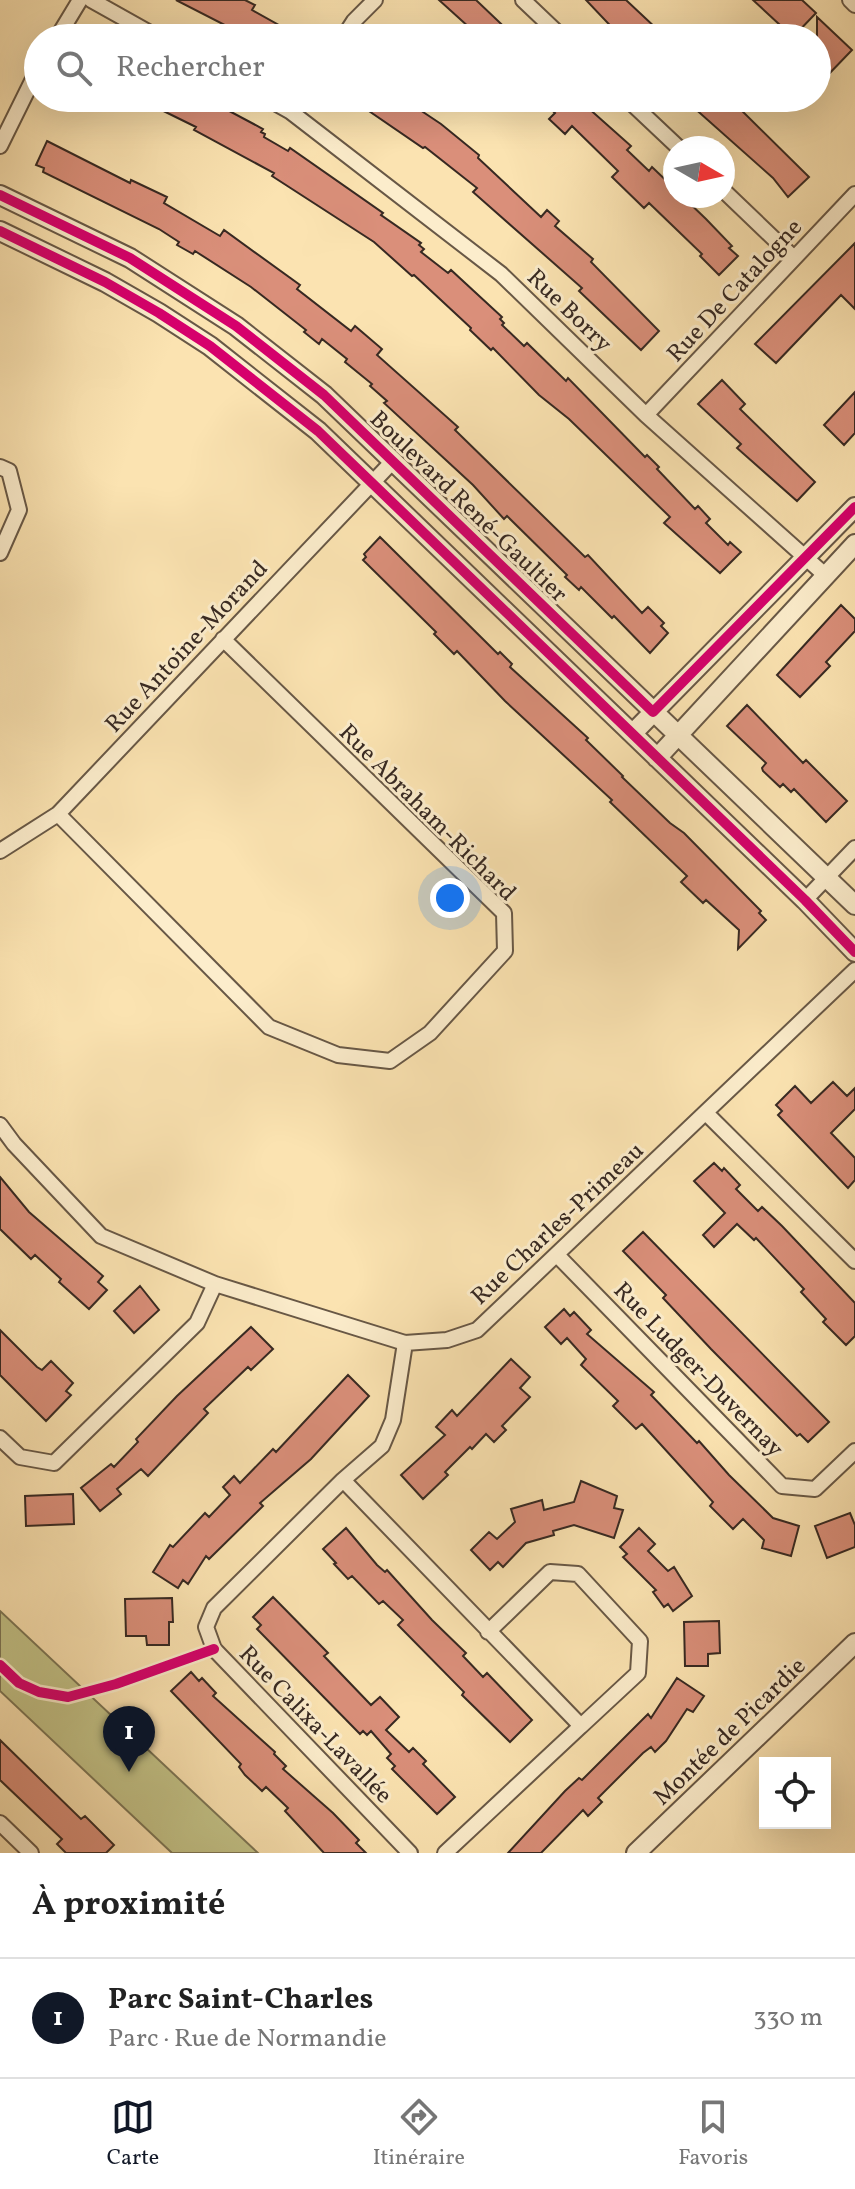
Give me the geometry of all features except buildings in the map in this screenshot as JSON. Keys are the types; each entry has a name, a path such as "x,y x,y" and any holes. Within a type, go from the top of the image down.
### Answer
{"street":[{"path":"65,24 80,0"},
{"path":"91,0 134,24"},
{"path":"355,24 375,0"},
{"path":"523,0 548,24"},
{"path":"850,0 855,5"},
{"path":"0,146 24,97"},
{"name":"Rue Borry","path":"291,112 501,274 646,415 825,575"},
{"path":"641,112 666,136"},
{"name":"Rue De Catalogne","path":"646,415 855,194"},
{"name":"Boulevard René-Gaultier","path":"0,195 130,258 236,326 324,395 855,905"},
{"path":"735,201 794,258"},
{"name":"Boulevard René-Gaultier","path":"0,231 105,282 210,346 318,431 633,733 855,952"},
{"name":"Rue Antoine-Morand","path":"0,851 58,814 394,460"},
{"path":"0,467 9,471 19,510 0,553"},
{"path":"633,733 855,507"},
{"path":"657,758 855,544"},
{"name":"Rue Abraham-Richard","path":"58,814 269,1027 338,1055 390,1061 430,1033 505,951 504,913 223,639"},
{"path":"805,900 855,848"},
{"name":"Rue Charles-Primeau","path":"0,1125 14,1144 101,1236 215,1284 405,1343 447,1340 477,1330 855,970"},
{"path":"706,1113 855,1261"},
{"name":"Rue Ludger-Duvernay","path":"557,1255 782,1486 815,1489 855,1451"},
{"path":"0,1438 20,1457 54,1463 197,1323 215,1284"},
{"name":"Rue Calixa-Lavallée","path":"405,1343 393,1420 382,1446 343,1480 214,1608 206,1627 214,1649 410,1853"},
{"path":"343,1480 581,1726"},
{"path":"445,1853 638,1673 640,1641 578,1574 550,1572 488,1632"},
{"name":"Montée de Picardie","path":"636,1853 855,1643"},
{"path":"0,1823 31,1853"}],"green space":[{"path":"0,1611 258,1853 172,1853 0,1691"}],"cycle path":[{"path":"0,195 130,258 236,326 324,395 653,712 855,507"},
{"path":"0,231 105,282 159,313 210,346 318,431 805,900 855,952"},
{"path":"0,1665 19,1683 39,1692 68,1697 116,1684 214,1649"}],"place":[{"name":"Parc Saint-Charles","path":"129,1772"}]}
